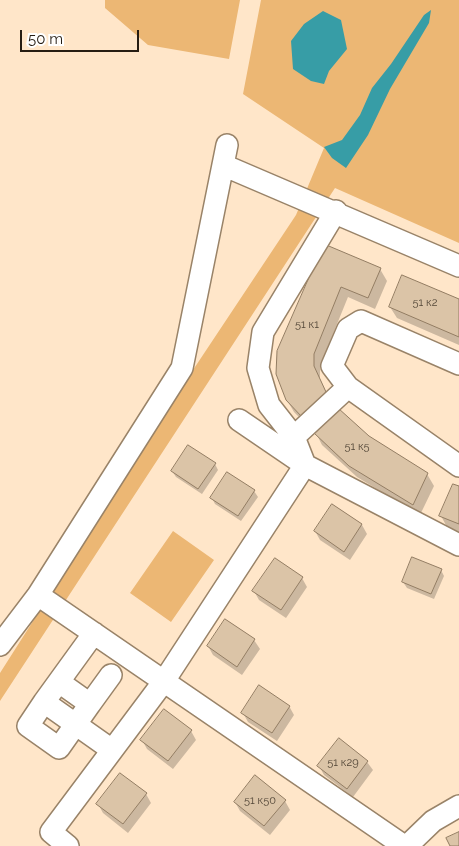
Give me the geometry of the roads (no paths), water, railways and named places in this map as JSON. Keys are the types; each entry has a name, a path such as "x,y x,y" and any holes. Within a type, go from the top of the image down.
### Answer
{"street":[{"path":"0,646 38,595 182,368 225,155 336,212 459,266"},
{"path":"305,466 294,437 269,405 258,368 263,332 336,212"},
{"path":"459,364 360,321 348,329 332,366 348,387 459,466"},
{"path":"294,437 348,387"},
{"path":"239,420 305,466 459,545"},
{"path":"68,846 51,832 164,681 305,466"},
{"path":"38,595 406,846 433,821 459,806"},
{"path":"94,633 28,726 59,748 111,675"},
{"path":"59,682 90,704"},
{"path":"44,702 112,750"}],"water":[{"path":"431,10 429,23 390,89 368,135 346,168 332,158 324,147 342,140 360,115 372,88 391,64 424,15"},
{"path":"323,11 341,20 347,49 329,71 324,84 311,81 293,69 291,41 304,24"}]}
